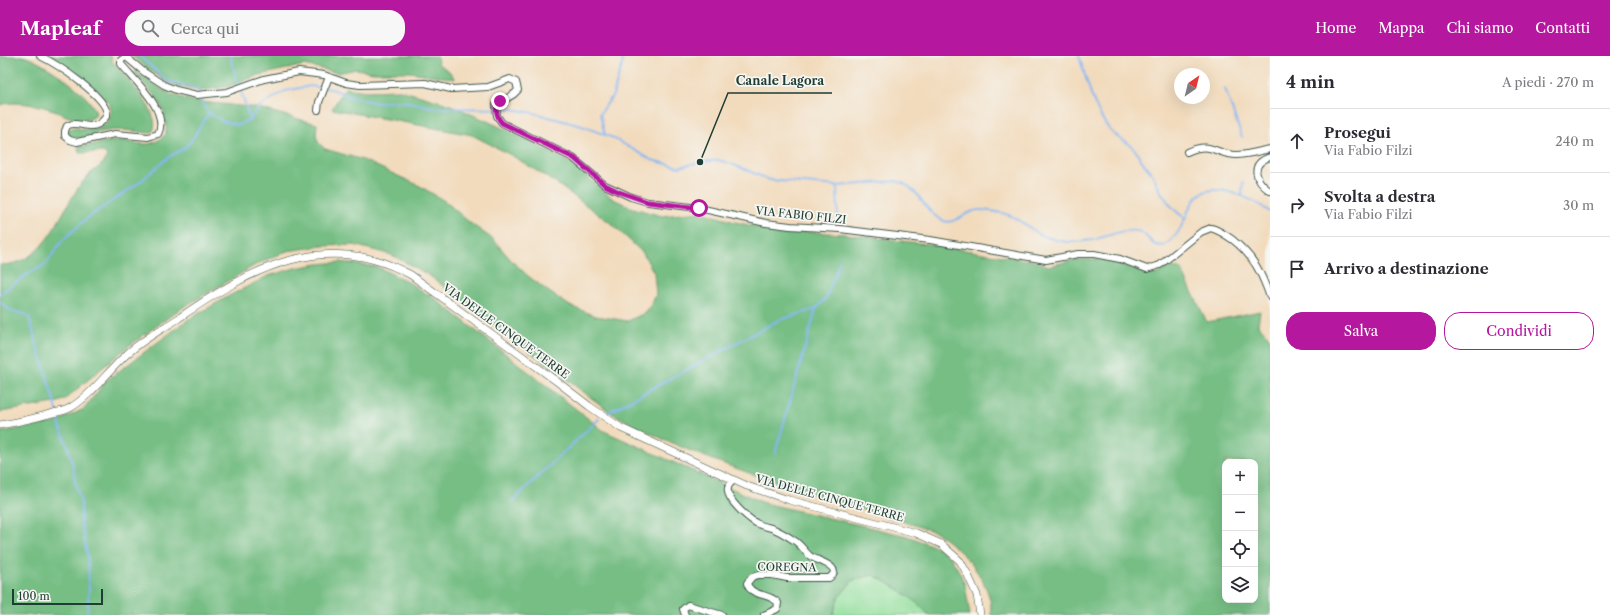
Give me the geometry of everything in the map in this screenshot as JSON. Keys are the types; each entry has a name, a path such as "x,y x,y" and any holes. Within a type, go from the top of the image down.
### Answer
{"main road":[{"name":"VIA DELLE CINQUE TERRE","path":"0,425 68,409 82,399 128,353 209,297 244,278 282,262 304,256 341,254 364,257 397,267 411,275 621,428 733,480 789,500 916,533 941,544 960,562 967,573 977,595 980,615"}],"street":[{"name":"VIA FABIO FILZI","path":"40,56 75,78 106,108 107,115 99,124 88,126 70,124 67,126 65,134 67,138 73,142 84,142 115,134 148,137 158,134 161,126 157,110 152,100 121,64 121,60 124,57 128,58 144,72 164,86 197,95 227,92 264,79 294,72 305,72 360,85 426,83 450,89 488,87 510,80 516,82 518,87 516,92 496,105 499,120 511,128 532,136 574,158 605,185 631,197 648,202 699,208 766,223 840,229 930,240 1046,260 1078,254 1094,254 1120,259 1147,269 1160,265 1201,232 1211,228 1225,234 1249,254 1257,266 1270,297"},
{"path":"318,110 319,102 329,77"},
{"path":"1187,152 1196,148 1207,147 1236,155 1270,150"},
{"path":"1270,157 1260,164 1256,170 1256,174 1261,184 1270,190"},
{"name":"COREGNA","path":"733,480 728,488 728,492 732,501 742,512 757,523 775,529 797,542 810,556 830,566 833,570 833,573 829,578 787,578 772,575 758,575 752,577 747,583 748,588 774,599 778,603 777,609 764,615"},
{"path":"685,615 683,609 688,605 722,615"}],"green space":[{"path":"0,56 22,56 53,71 77,89 87,99 94,107 96,115 91,119 84,120 69,117 40,106 15,103 0,105"},
{"path":"51,56 111,56 112,61 140,94 147,105 155,124 153,131 149,133 113,130 78,138 70,136 68,132 72,128 90,130 98,129 108,121 111,108 100,93 92,86 66,65"},
{"path":"131,56 437,56 438,64 449,71 455,79 410,72 373,72 356,69 338,73 305,65 259,75 230,86 200,91 177,86 165,81"},
{"path":"135,71 172,95 193,101 258,108 317,124 316,135 318,142 325,149 363,160 420,186 446,202 470,223 494,240 510,259 528,276 549,292 570,306 596,316 628,321 647,312 656,295 654,273 643,253 612,224 553,181 513,156 472,135 332,109 345,88 366,91 400,90 448,104 496,125 571,163 613,199 633,208 662,216 700,212 771,230 846,234 927,244 1034,261 1049,266 1073,260 1097,259 1118,263 1146,274 1157,274 1166,266 1181,269 1207,322 1260,311 1258,325 1270,338 1270,615 991,615 990,598 980,577 961,552 936,532 728,466 648,432 610,412 430,276 392,255 354,245 322,246 287,251 257,264 180,309 126,348 64,400 55,403 0,412 0,265 17,262 30,255 42,245 52,232 77,190 89,175 103,163 107,156 104,152 79,153 78,147 115,141 147,144 159,140 166,134 166,124 162,107 135,73"},
{"path":"341,262 377,267 405,280 438,301 604,431 764,503 907,536 939,548 950,557 959,571 965,585 970,615 929,615 903,592 873,575 853,580 838,598 833,615 0,615 0,432 54,423 84,409 107,380 189,319 268,276 295,268"},
{"path":"873,575 903,592 929,615 833,615 838,598 853,580"}],"waterway":[{"path":"141,56 167,81 198,89 203,105 209,113 222,121 238,125 250,119 260,106 285,91 310,86 332,89 351,97 378,103 394,101 408,102 436,108 512,109 534,113 582,126 611,137 652,160 679,167 700,162 718,160 732,164 770,180 837,186 896,181 911,188 931,212 944,221 953,221 975,210 997,212 1017,219 1041,235 1068,242 1092,240 1131,230 1142,233 1155,245 1164,246 1176,235 1182,226 1193,202 1200,194 1209,191 1219,190 1231,192 1253,201 1270,212"},
{"path":"231,56 231,61 250,119"},
{"path":"605,135 600,114 613,95 622,65 623,56"},
{"path":"1079,56 1091,94 1104,122 1116,136 1136,151 1143,163 1153,174 1158,187 1167,201 1186,219"},
{"path":"1225,89 1242,137"},
{"path":"0,294 26,275 46,264 62,241 87,218 136,185 170,156 185,148 209,113"},
{"path":"1242,196 1243,182"},
{"path":"837,186 838,220"},
{"path":"775,454 816,309 826,298 840,261"},
{"path":"0,302 11,311 25,314 29,318 57,410"},
{"path":"605,414 779,320 816,309"},
{"path":"58,415 74,470 75,482 81,503 81,521 88,559 89,589 87,615"},
{"path":"511,502 599,419"}],"place":[{"name":"Canale Lagora","path":"700,162"}],"route":[{"path":"500,101 496,105 496,110 497,116 502,123 532,136 574,158 605,185 631,197 648,202 699,208"}]}
